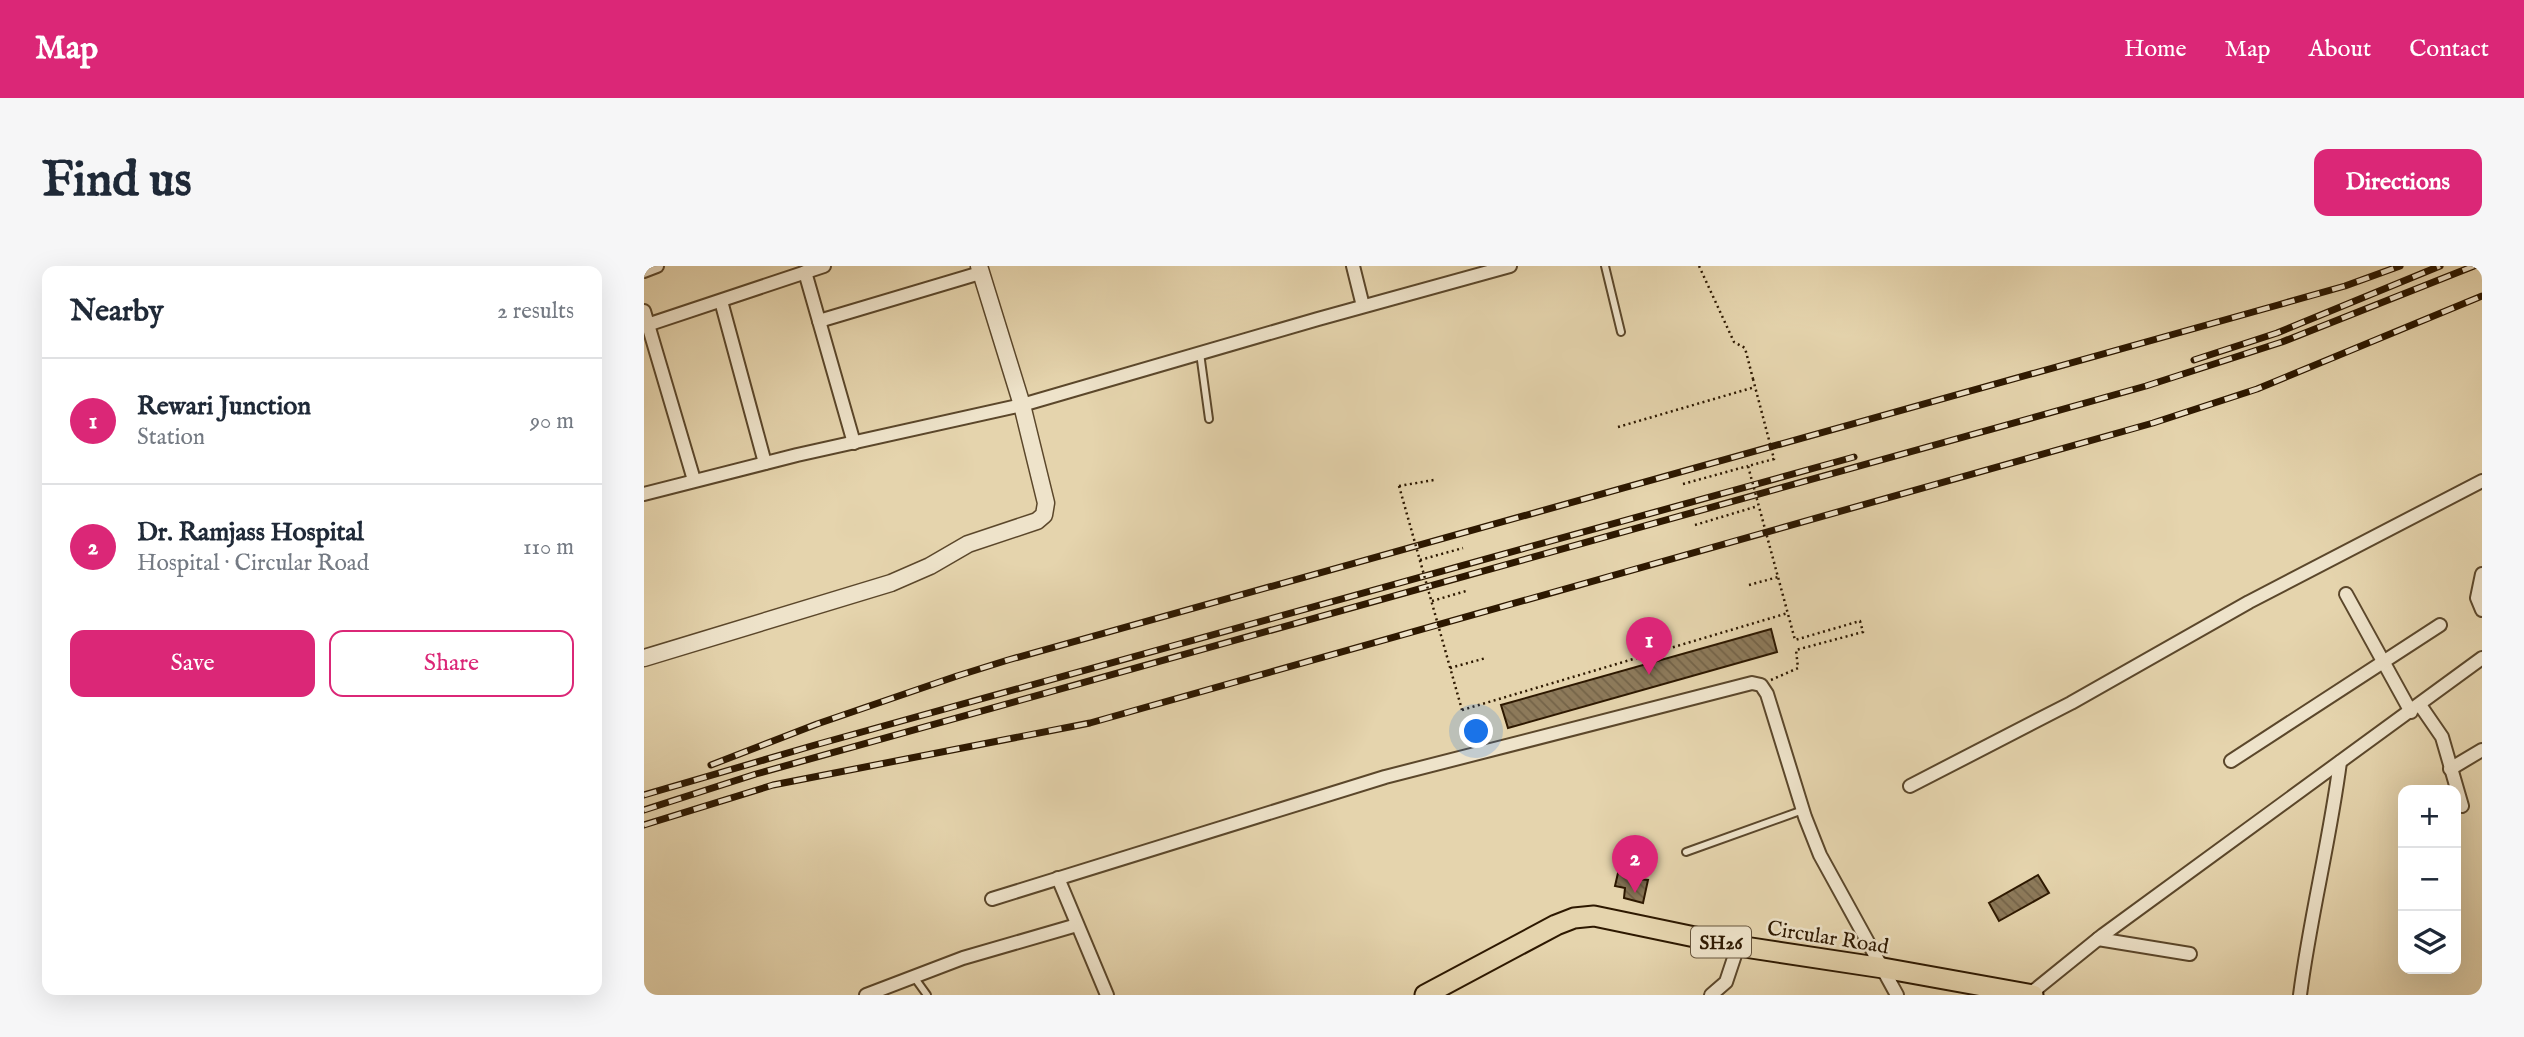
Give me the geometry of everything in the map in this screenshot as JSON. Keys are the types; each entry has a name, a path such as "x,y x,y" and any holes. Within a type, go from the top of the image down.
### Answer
{"main road":[{"name":"Circular Road","path":"1425,995 1556,925 1574,918 1594,916 1738,946 1883,968 2031,995"}],"street":[{"path":"644,271 657,266"},
{"path":"647,325 824,266"},
{"path":"1353,266 1363,306"},
{"path":"644,494 765,463 1022,405 1510,266"},
{"path":"644,658 891,583 930,566 976,540 1037,521 1044,515 1046,503 1022,405 980,270 819,321"},
{"path":"805,272 854,443"},
{"path":"721,301 765,463"},
{"path":"644,311 694,480"},
{"path":"1910,786 2071,703 2249,602 2482,481"},
{"path":"2482,574 2477,598 2482,610"},
{"path":"2346,594 2384,662 2415,709 2442,737 2462,806"},
{"path":"2231,761 2440,625"},
{"path":"2031,995 2098,939 2482,658"},
{"path":"992,898 1385,776 1752,683 1761,685 1767,694 1802,810 1820,855 1897,995"},
{"path":"2450,769 2482,750"},
{"path":"2300,995 2307,941 2333,818 2340,762"},
{"path":"1058,878 1107,995"},
{"path":"866,995 963,958 1077,925"},
{"path":"2098,939 2190,954"},
{"path":"1715,994 1726,982 1738,946"}],"lane":[{"path":"1605,266 1621,332"},
{"path":"1200,353 1209,419"},
{"path":"1686,852 1802,810"},
{"path":"914,977 927,995"}],"path":[{"path":"1683,484 1774,458 1745,348 1734,342 1699,266"},
{"path":"1618,426 1755,387"},
{"path":"1748,466 1795,640 1860,621 1863,632 1796,650 1798,668 1761,685"},
{"path":"1434,480 1399,486 1462,710 1788,613"},
{"path":"1695,525 1758,506"},
{"path":"1420,560 1463,548"},
{"path":"1749,585 1777,577"},
{"path":"1432,601 1466,591"},
{"path":"1450,668 1486,658"}],"building":[{"path":"1771,629 1777,652 1508,728 1501,705"},
{"path":"1637,870 1637,879 1648,880 1643,903 1624,898 1625,888 1615,886 1618,873"},
{"path":"2038,875 2049,893 1999,921 1989,903"}],"railway":[{"path":"711,765 817,724 1008,660 2278,305 2345,286 2400,266"},
{"path":"2194,360 2277,333 2440,266"},
{"path":"644,810 756,774 2146,386 2282,342 2474,266"},
{"path":"644,825 773,785 1090,723 2153,423 2257,389 2482,296"},
{"path":"644,795 815,745 1854,457"}],"place":[{"name":"Rewari Junction","path":"1649,675"},
{"name":"Dr. Ramjass Hospital","path":"1635,893"}]}
